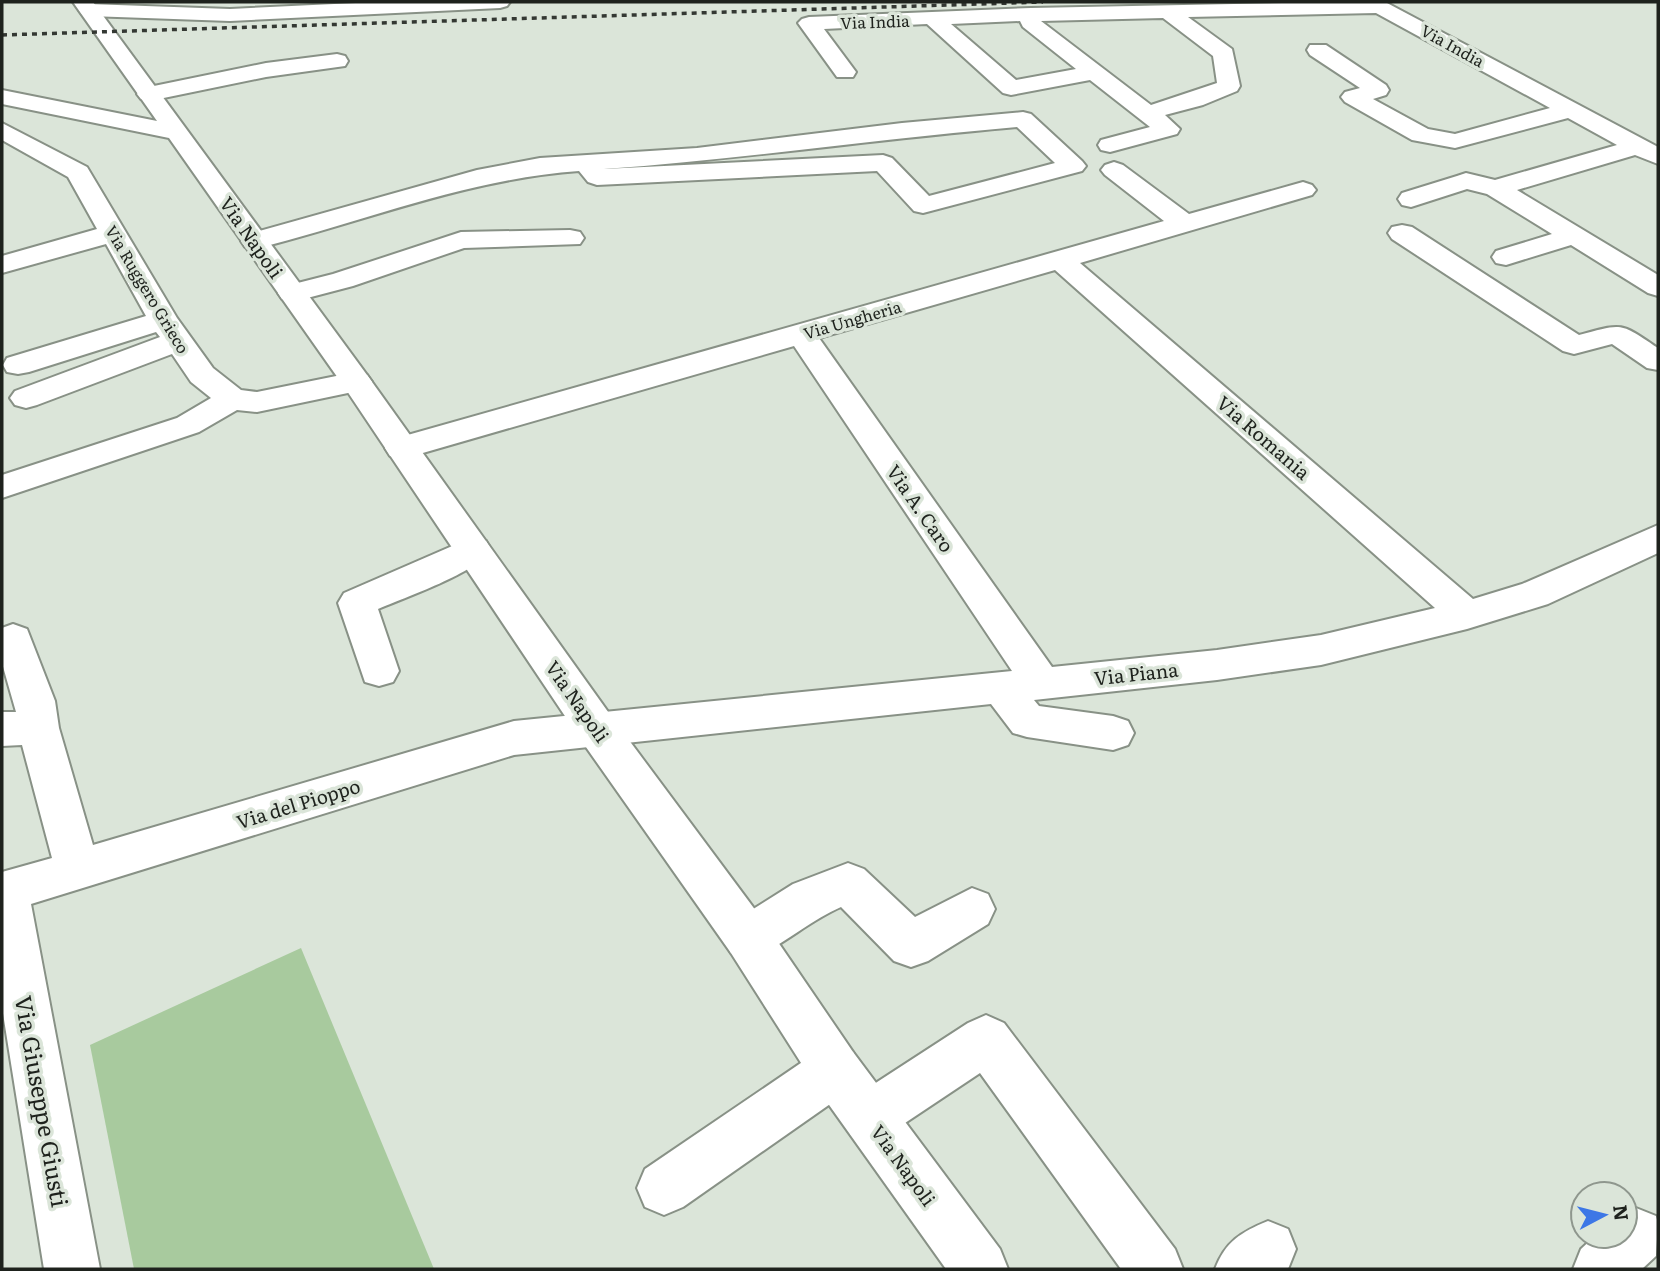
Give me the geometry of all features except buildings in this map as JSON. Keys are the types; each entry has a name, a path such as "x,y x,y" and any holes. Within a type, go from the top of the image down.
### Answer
{"street":[{"path":"86,6 230,15 500,2"},
{"name":"Via Napoli","path":"86,6 356,382 596,728 748,938 835,1070 979,1269"},
{"name":"Via India","path":"845,72 808,23 1031,14 1380,7 1648,152"},
{"path":"1148,113 1195,100 1229,86 1224,54 1167,11"},
{"path":"1031,14 1030,23 1168,129 1112,158 1185,224"},
{"path":"932,18 1011,88 1095,72"},
{"path":"1318,50 1378,90 1353,97 1421,135 1455,141 1571,110"},
{"path":"149,94 266,70 337,61"},
{"path":"2,97 178,133"},
{"path":"255,241 486,174 540,166 697,155 902,130 1023,120 1073,166 923,205 883,163 597,177 586,163"},
{"name":"Via Ruggero Grieco","path":"2,130 78,172 170,330 202,375 232,399"},
{"path":"1496,188 1648,152"},
{"path":"1411,199 1466,181 1496,188 1658,287"},
{"name":"Via Ungheria","path":"402,448 1303,190"},
{"path":"2,244 109,225"},
{"path":"2,265 109,225"},
{"path":"1402,233 1574,345 1643,346"},
{"path":"1506,257 1573,236"},
{"path":"292,293 343,280 461,240 570,238"},
{"name":"Via Romania","path":"1060,260 1467,615"},
{"path":"18,365 170,330"},
{"path":"26,398 170,330"},
{"name":"Via A. Caro","path":"801,334 1041,682"},
{"path":"2,487 188,425 232,399 257,402 356,382"},
{"name":"Via Piana","path":"596,728 1217,665 1321,650 1467,615 1535,594 1658,538"},
{"path":"379,671 357,603 426,574 473,550"},
{"path":"13,639 35,701 20,728 78,870"},
{"path":"1000,686 1027,721 1113,733"},
{"name":"Via del Pioppo","path":"4,892 514,738 596,728"},
{"path":"748,938 808,899 848,883 911,945 972,909"},
{"name":"Via Giuseppe Giusti","path":"4,892 72,1269"},
{"path":"869,1117 986,1040 1155,1269"},
{"path":"664,1188 835,1070"}],"green space":[{"path":"301,948 434,1269 134,1269 90,1045"}],"railway":[{"path":"2,35 1043,2"}]}
